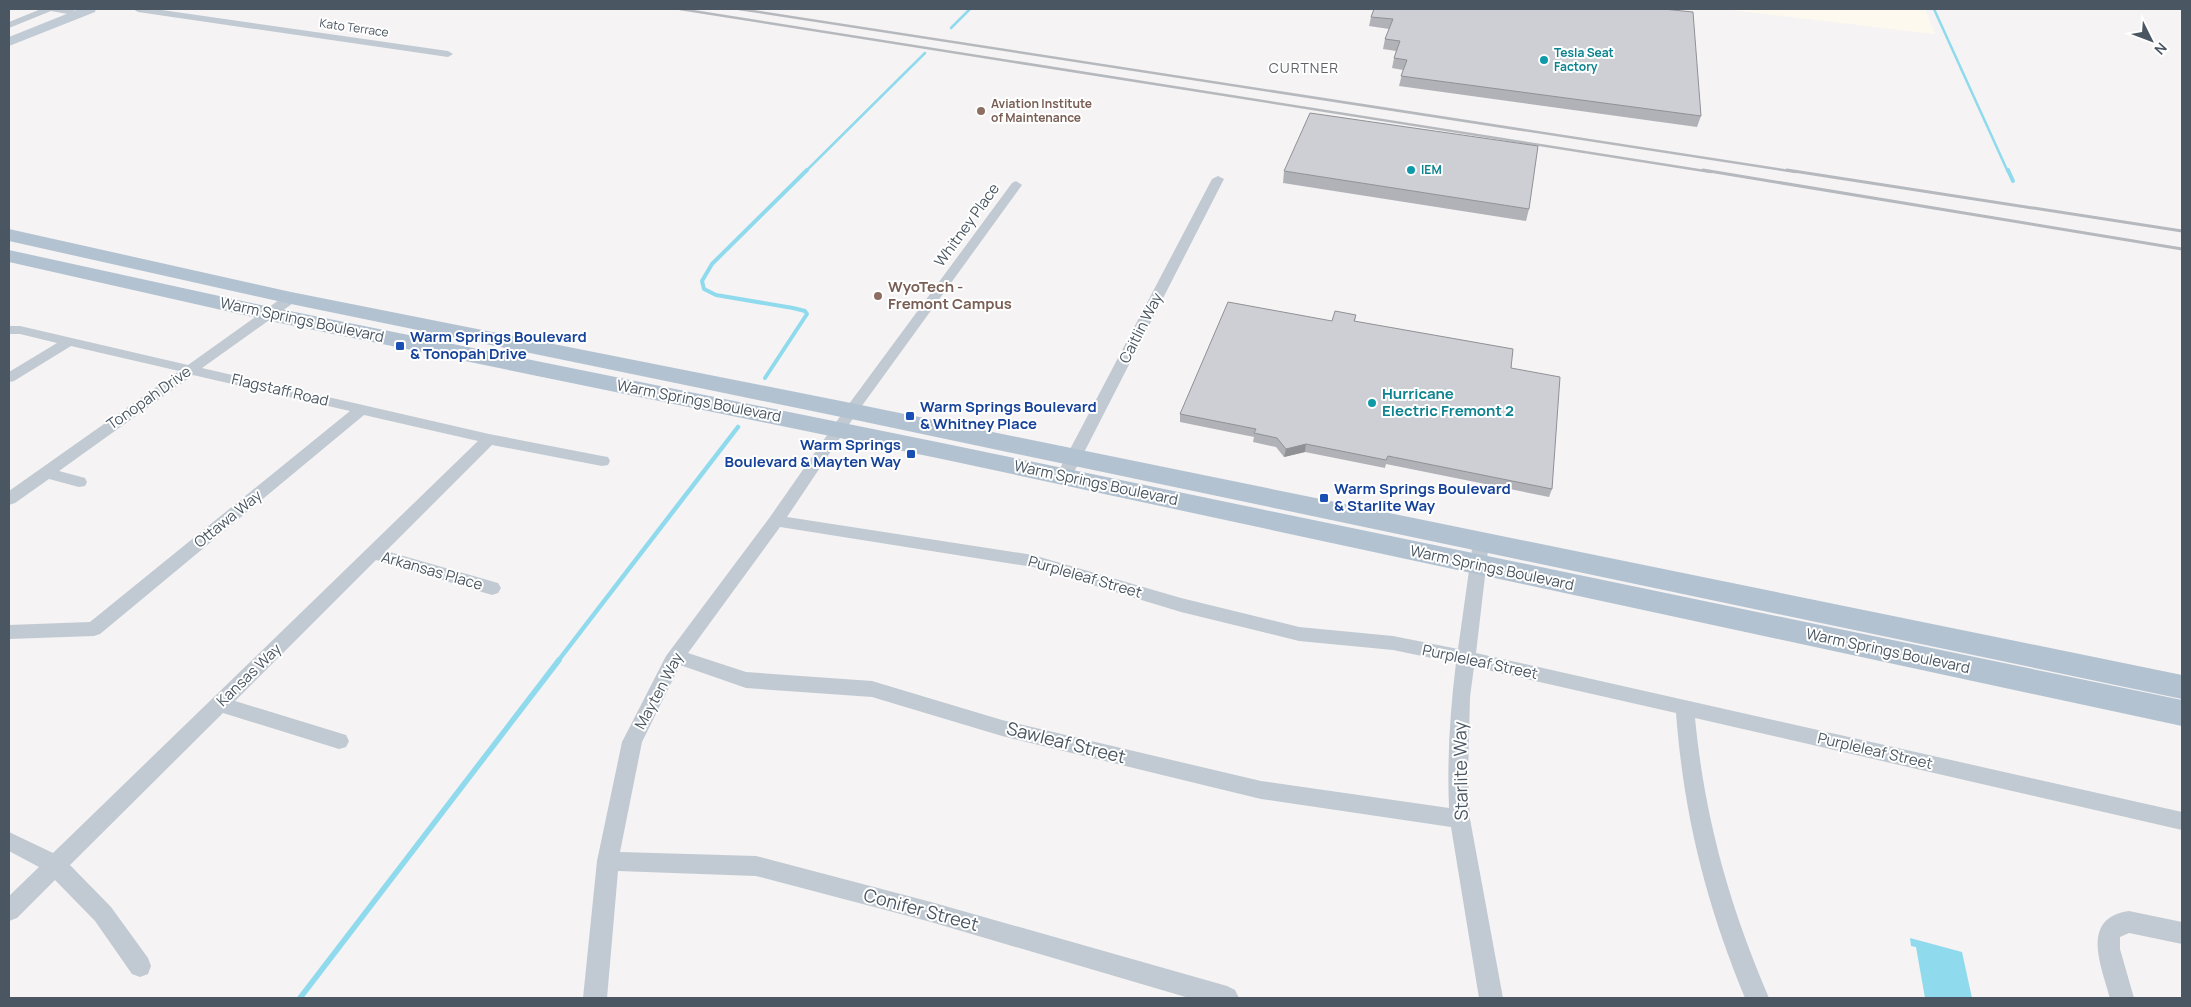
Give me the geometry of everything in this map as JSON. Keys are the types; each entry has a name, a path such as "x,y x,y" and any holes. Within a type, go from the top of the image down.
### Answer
{"main road":[{"name":"Warm Springs Boulevard","path":"9,235 291,298 576,356 844,420 1480,554 2182,713"},
{"name":"Warm Springs Boulevard","path":"9,256 270,314 457,352 844,420"},
{"path":"457,352 492,349 558,361 576,356"},
{"name":"Warm Springs Boulevard","path":"1480,554 2182,687"}],"street":[{"path":"9,25 48,9"},
{"path":"55,9 84,11"},
{"name":"Kato Terrace","path":"138,9 448,54"},
{"path":"9,42 84,11"},
{"name":"Caitlin Way","path":"1069,467 1218,179"},
{"name":"Whitney Place","path":"844,420 1016,185"},
{"name":"Tonopah Drive","path":"9,499 291,298"},
{"name":"Flagstaff Road","path":"9,330 20,330 70,341 490,439 602,461"},
{"path":"9,378 70,341"},
{"name":"Ottawa Way","path":"9,632 94,628 362,409"},
{"name":"Mayten Way","path":"595,998 608,861 632,742 675,656 776,521 844,420"},
{"name":"Kansas Way","path":"9,910 490,439"},
{"path":"45,472 80,482"},
{"name":"Purpleleaf Street","path":"776,521 1033,561 1181,605 1300,634 1393,643 1467,658 2182,821"},
{"name":"Arkansas Place","path":"373,553 492,588"},
{"name":"Starlite Way","path":"1480,554 1462,697 1458,779 1460,820 1491,998"},
{"name":"Sawleaf Street","path":"675,656 746,680 872,689 1002,728 1261,790 1460,820"},
{"path":"219,704 339,741"},
{"path":"1685,708 1695,803 1705,849 1734,946 1757,998"},
{"path":"9,841 55,865 103,914 140,966"},
{"name":"Conifer Street","path":"608,861 756,866 930,912 1227,998"},
{"path":"2122,998 2109,949 2110,931 2121,923 2129,922 2182,933"}],"shaded area":[{"path":"1722,9 1925,9 1935,34 1925,33"}],"water":[{"path":"1910,938 1962,952 1972,998 1925,998 1916,947 1911,946"}],"building":[{"name":"Tesla Seat Factory","path":"1374,9 1663,9 1693,12 1701,116 1401,76 1407,60 1394,58 1400,41 1385,39 1393,19 1371,17"},
{"name":"IEM","path":"1310,113 1538,146 1529,209 1284,171"},
{"name":"Hurricane Electric Fremont 2","path":"1228,302 1332,321 1335,311 1356,315 1354,321 1513,349 1511,368 1560,377 1552,489 1388,456 1386,460 1306,444 1286,449 1277,438 1254,433 1256,429 1180,414"}],"waterway":[{"path":"951,28 970,9"},
{"path":"1934,9 2008,172"},
{"path":"805,172 925,53"},
{"path":"765,378 807,314 805,311 793,308 716,295 704,289 702,281 712,264 807,170"},
{"path":"2008,170 2013,181"},
{"path":"558,661 738,427"},
{"path":"300,998 559,660"}],"railway":[{"path":"680,9 1711,172"},
{"path":"739,9 1796,172"},
{"path":"1703,170 2182,249"},
{"path":"1787,170 2182,231"}],"place":[{"name":"Tesla Seat Factory","path":"1544,60"},
{"name":"Aviation Institute of Maintenance","path":"981,111"},
{"name":"IEM","path":"1411,170"},
{"name":"WyoTech - Fremont Campus","path":"878,296"},
{"name":"Warm Springs Boulevard & Tonopah Drive","path":"400,346"},
{"name":"Hurricane Electric Fremont 2","path":"1372,403"},
{"name":"Warm Springs Boulevard & Whitney Place","path":"910,416"},
{"name":"Warm Springs Boulevard & Mayten Way","path":"911,454"},
{"name":"Warm Springs Boulevard & Starlite Way","path":"1324,498"}],"district":[{"name":"CURTNER","path":"1304,68"}]}
